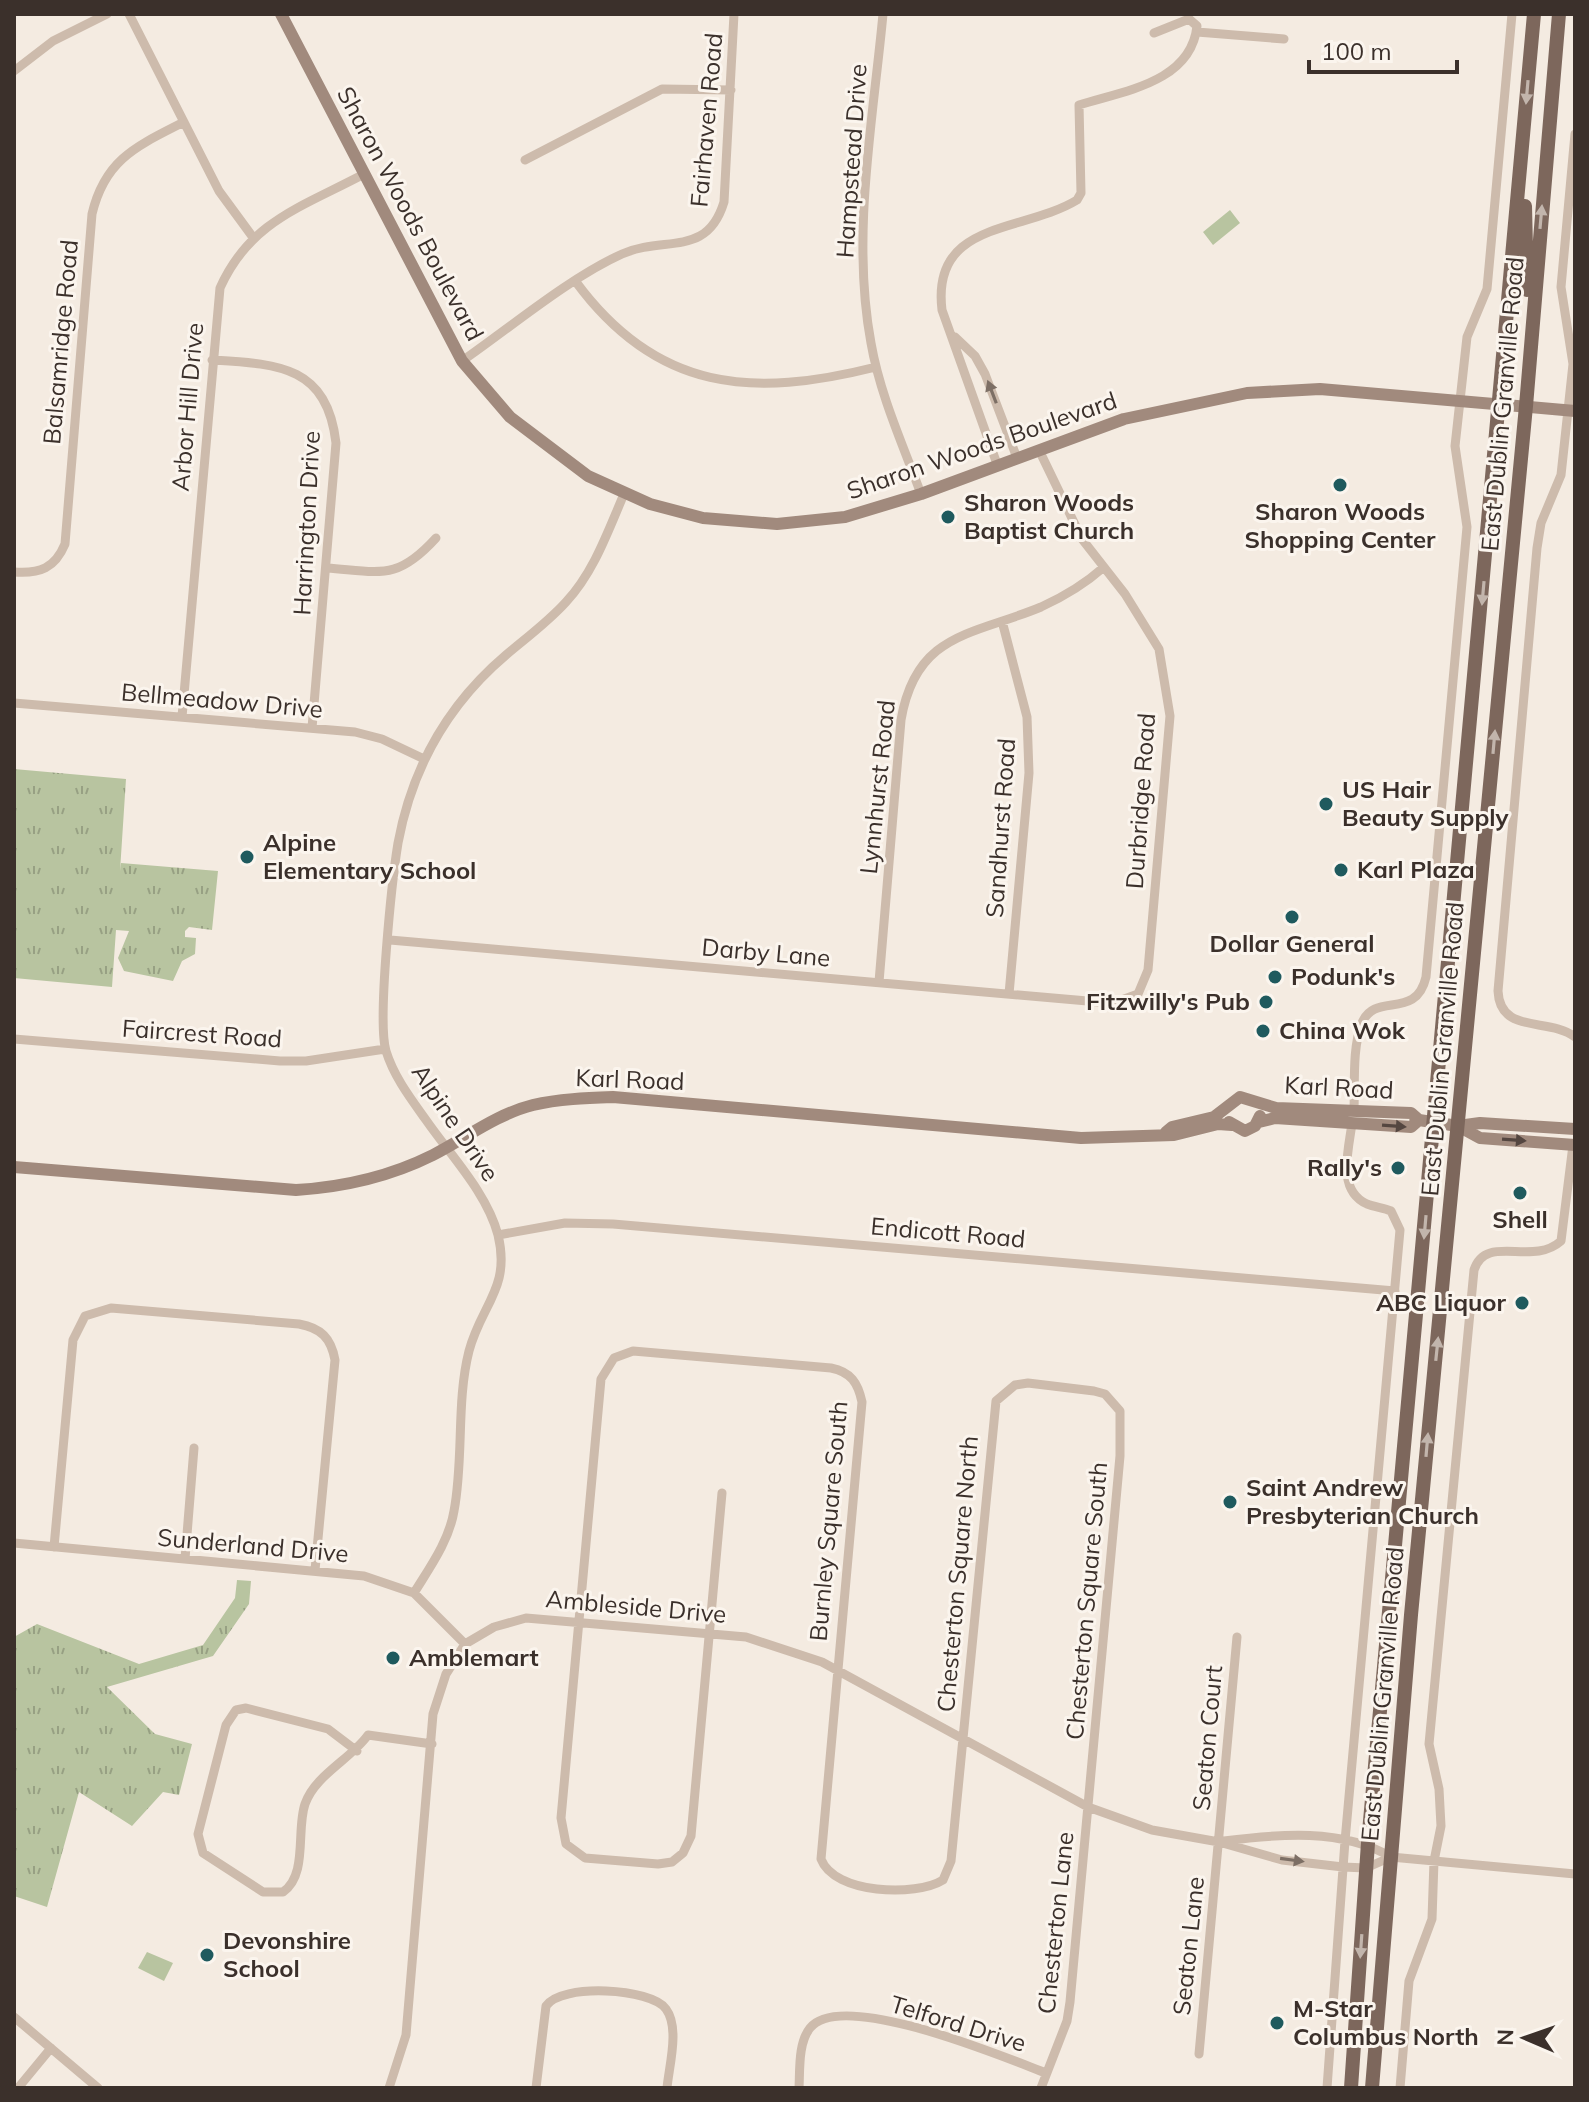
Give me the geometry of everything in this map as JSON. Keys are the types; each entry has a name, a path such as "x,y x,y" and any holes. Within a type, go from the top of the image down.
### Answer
{"main road":[{"name":"East Dublin Granville Road","path":"1351,2088 1368,1843 1534,14"},
{"name":"East Dublin Granville Road","path":"1372,2088 1559,14"},
{"path":"1522,150 1527,295 1519,376 1526,406"}],"street":[{"path":"14,71 53,41 107,14"},
{"path":"129,14 230,209 252,236"},
{"name":"Sharon Woods Boulevard","path":"281,14 462,361 510,417 588,476 624,494 703,518 777,524 845,517 921,494 1124,419 1247,393 1320,389 1571,410"},
{"name":"Fairhaven Road","path":"462,361 576,282 624,253 694,240 707,234 719,220 724,202 734,14"},
{"name":"Hampstead Drive","path":"883,14 863,251 870,341 876,367 921,494"},
{"name":"East Dublin Granville Road","path":"1327,2088 1345,1841 1399,1222 1391,1211 1357,1197 1350,1187 1347,1173 1361,1023 1375,1010 1413,1001 1419,995 1426,977 1467,527 1455,465 1460,401 1467,337 1487,289 1512,14"},
{"path":"997,464 942,310 939,287 945,264 969,241 1070,204 1081,193 1079,105 1155,81 1171,71 1186,56 1197,26 1189,19 1154,33"},
{"path":"1197,32 1284,39"},
{"path":"525,160 662,89 731,90"},
{"name":"Balsamridge Road","path":"14,572 45,570 58,559 65,544 92,214 97,191 123,156 184,122"},
{"name":"East Dublin Granville Road","path":"1575,134 1561,287 1572,352 1571,410 1561,475 1541,523 1537,548 1498,991 1501,1008 1511,1019 1552,1026 1575,1037"},
{"name":"Arbor Hill Drive","path":"182,717 220,288 231,263 252,236 364,174"},
{"path":"576,282 620,331 687,371 731,382 782,386 876,367"},
{"path":"952,335 975,356 985,374 1017,458"},
{"name":"Harrington Drive","path":"212,360 281,366 304,378 325,403 336,443 312,728"},
{"name":"Durbridge Road","path":"1040,452 1082,539 1159,649 1170,716 1148,970 1146,983 1138,994"},
{"name":"Alpine Drive","path":"414,1593 444,1544 454,1512 468,1353 479,1323 498,1289 501,1269 498,1235 484,1200 397,1076 385,1049 383,1015 397,847 408,796 422,758 458,703 504,656 567,602 593,563 624,494"},
{"path":"327,568 394,570 414,562 436,538"},
{"name":"Lynnhurst Road","path":"879,982 905,700 921,666 936,651 970,630 1043,606 1104,567"},
{"name":"Sandhurst Road","path":"1002,621 1027,717 1029,773 1009,994"},
{"name":"Bellmeadow Drive","path":"14,703 312,728 382,739 422,758"},
{"name":"Darby Lane","path":"390,940 1116,1002 1138,994"},
{"name":"Faircrest Road","path":"14,1039 280,1061 306,1061 385,1049"},
{"name":"Karl Road","path":"14,1167 296,1190 371,1180 446,1148 492,1121 530,1106 569,1099 613,1097 1081,1138 1166,1132 1174,1135 1218,1124 1232,1125"},
{"path":"1240,1097 1255,1101 1261,1111 1259,1122 1245,1131 1232,1125 1227,1118 1228,1107 1240,1097"},
{"name":"Karl Road","path":"1255,1101 1276,1108 1353,1116 1411,1127 1419,1120 1458,1126 1483,1123 1575,1129"},
{"name":"Karl Road","path":"1166,1132 1172,1127 1214,1117 1228,1107"},
{"name":"Karl Road","path":"1259,1122 1275,1118 1353,1116"},
{"path":"1575,1123 1575,1129"},
{"name":"Karl Road","path":"1458,1126 1480,1138 1574,1145"},
{"name":"East Dublin Granville Road","path":"1400,2088 1409,1981 1432,1919 1434,1861 1441,1807 1430,1731 1474,1270 1479,1257 1487,1253 1542,1253 1561,1241 1574,1145"},
{"name":"Endicott Road","path":"498,1235 565,1223 613,1224 1395,1291"},
{"path":"54,1547 73,1340 85,1316 111,1308 299,1324 324,1334 332,1346 335,1360 315,1570"},
{"name":"Burnley Square South","path":"578,1621 601,1379 614,1358 633,1351 703,1356 831,1368 851,1376 859,1388 862,1402 821,1847 828,1871 847,1884 917,1891 943,1880"},
{"name":"Chesterton Square South","path":"992,1412 996,1401 1015,1385 1094,1391 1114,1401 1122,1422 1088,1807"},
{"name":"Chesterton Square North","path":"943,1880 951,1861 992,1412"},
{"path":"185,1559 194,1448"},
{"path":"578,1621 561,1818 566,1844 585,1858 658,1864 672,1862 683,1853 691,1836 722,1493"},
{"name":"Sunderland Drive","path":"14,1543 364,1576 414,1593 465,1644"},
{"name":"Ambleside Drive","path":"465,1644 494,1627 526,1618 710,1633 776,1644 837,1672 1088,1807 1152,1830 1219,1842 1282,1860 1343,1867 1366,1868 1391,1857"},
{"name":"Seaton Court","path":"1219,1842 1237,1637"},
{"path":"389,2088 406,2035 437,1696 465,1644"},
{"path":"357,1751 328,1729 246,1708 232,1713 198,1834 203,1853 263,1892 277,1894 293,1883 306,1799 317,1785 357,1751 368,1735 432,1744"},
{"name":"Chesterton Lane","path":"1041,2088 1067,2021 1088,1807"},
{"name":"Ambleside Drive","path":"1219,1842 1285,1834 1368,1843 1391,1857"},
{"name":"Seaton Lane","path":"1199,2054 1219,1842"},
{"path":"1391,1857 1575,1874"},
{"path":"536,2088 542,2019 550,2000 572,1991 641,1996 657,2001 669,2014 672,2030 667,2088"},
{"name":"Telford Drive","path":"799,2088 802,2045 812,2025 829,2017 842,2016 923,2030 1046,2073"},
{"path":"14,2017 98,2088"},
{"path":"18,2088 51,2048"}],"green space":[{"path":"1230,210 1240,223 1213,245 1203,232"},
{"path":"14,769 126,779 120,871 121,863 218,871 212,930 189,927 185,931 185,937 196,938 195,954 182,961 173,981 124,971 118,958 129,931 116,930 112,987 14,978"},
{"path":"237,1580 251,1581 249,1604 213,1656 107,1687 155,1734 192,1744 179,1795 163,1792 132,1826 79,1792 47,1907 14,1896 14,1637 37,1624 139,1664 203,1645 235,1598"},
{"path":"147,1952 173,1963 164,1981 138,1968"}],"place":[{"name":"Sharon Woods Shopping Center","path":"1340,485"},
{"name":"Sharon Woods Baptist Church","path":"948,517"},
{"name":"US Hair Beauty Supply","path":"1326,804"},
{"name":"Alpine Elementary School","path":"247,857"},
{"name":"Karl Plaza","path":"1341,870"},
{"name":"Dollar General","path":"1292,917"},
{"name":"Podunk's","path":"1275,977"},
{"name":"Fitzwilly's Pub","path":"1266,1002"},
{"name":"China Wok","path":"1263,1031"},
{"name":"Rally's","path":"1398,1168"},
{"name":"Shell","path":"1520,1193"},
{"name":"ABC Liquor","path":"1522,1303"},
{"name":"Saint Andrew Presbyterian Church","path":"1230,1502"},
{"name":"Amblemart","path":"393,1658"},
{"name":"Devonshire School","path":"207,1955"},
{"name":"M-Star Columbus North","path":"1277,2023"}]}
